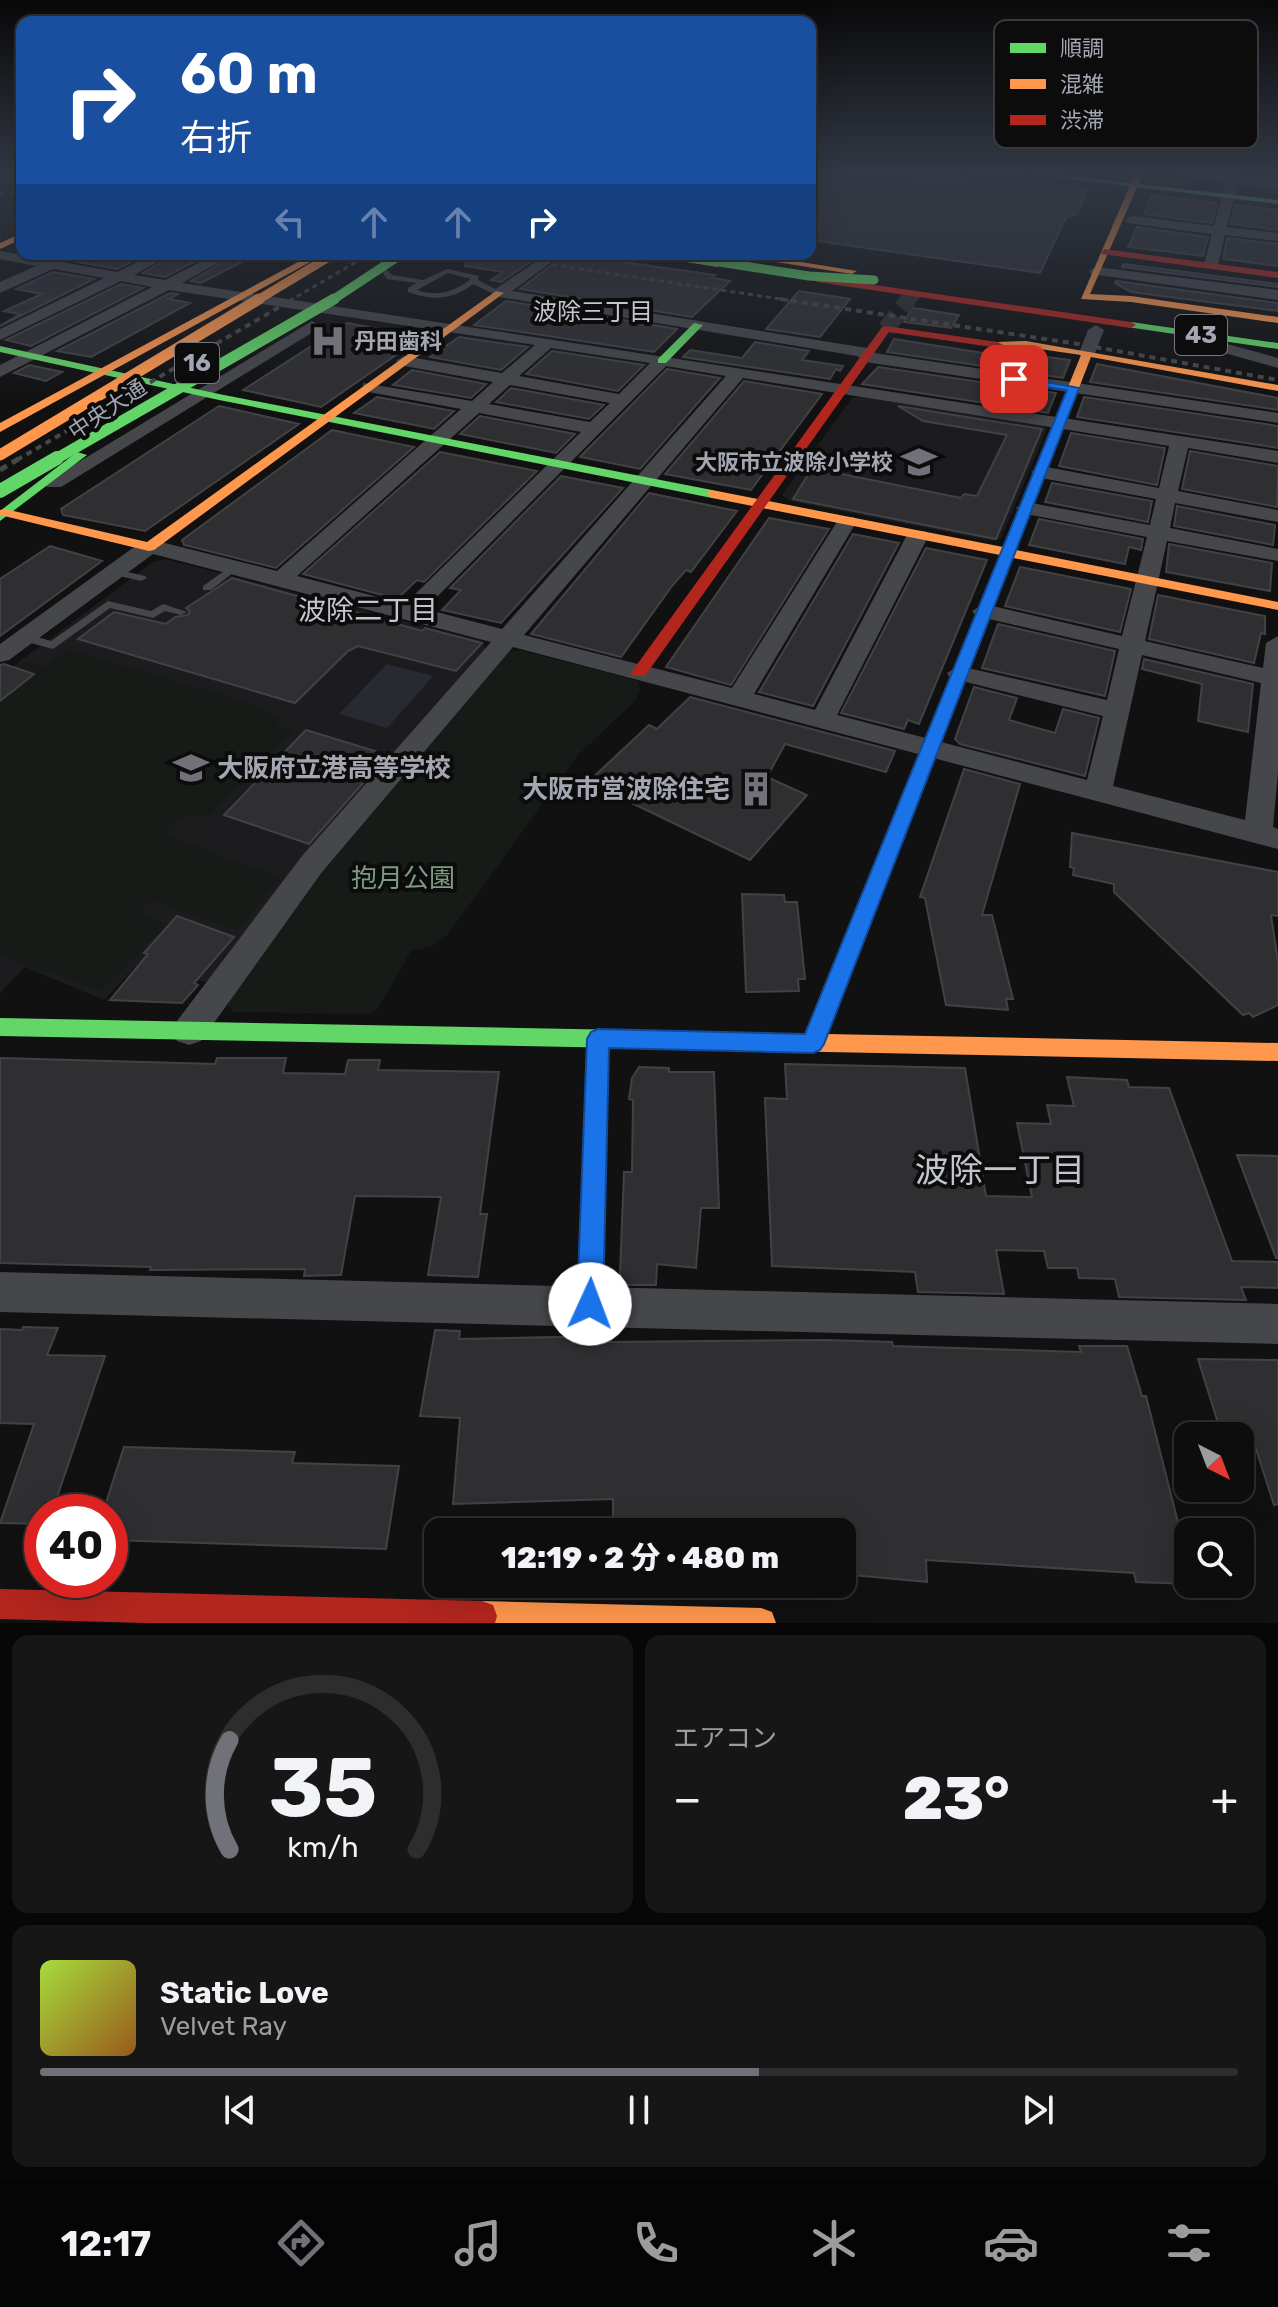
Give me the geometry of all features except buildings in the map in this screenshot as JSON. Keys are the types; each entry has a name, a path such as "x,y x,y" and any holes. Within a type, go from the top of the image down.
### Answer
{"main road":[{"name":"43","path":"1090,250 1065,294 1278,326"},
{"path":"1278,275 1104,252 1084,297 1131,299 1278,326"},
{"name":"中央大通","path":"0,428 309,260"},
{"path":"0,443 226,306 319,260"},
{"name":"16","path":"0,455 321,260"},
{"name":"16","path":"0,479 194,365 389,260"},
{"path":"0,491 211,367 328,303 391,260"},
{"name":"中央大通","path":"3,515 51,475 181,389 322,310 402,260"},
{"name":"43","path":"685,260 1278,346"},
{"path":"706,260 802,275 879,275"},
{"path":"714,260 801,273 842,283"},
{"path":"741,260 879,275 1278,338"},
{"path":"777,260 1278,326"},
{"path":"811,260 879,275"},
{"path":"3,515 149,547 450,327 493,291"},
{"path":"662,361 698,325"},
{"path":"639,673 758,503 886,329 996,345 1026,344 1087,353 1278,388"},
{"path":"0,349 325,419 1278,606"},
{"path":"813,1044 1087,353"},
{"path":"0,1027 1278,1052"},
{"path":"590,1304 598,1039"},
{"path":"0,1604 761,1623"}],"street":[{"path":"1211,265 1214,250"},
{"path":"29,260 237,298 450,327 1278,457"},
{"path":"0,288 61,260"},
{"path":"0,335 152,260"},
{"path":"0,372 216,260"},
{"path":"493,291 546,260"},
{"path":"1096,271 1278,295"},
{"path":"493,291 866,355 1278,418"},
{"path":"24,500 103,457 322,320 322,310"},
{"path":"1036,311 1087,324 1278,352"},
{"path":"0,314 30,320"},
{"path":"1087,353 1096,330"},
{"path":"1202,342 1278,363"},
{"path":"281,579 547,343"},
{"path":"404,361 622,400"},
{"path":"409,613 591,428 662,361"},
{"path":"189,1031 312,864 738,373"},
{"path":"369,387 591,428"},
{"path":"1098,791 1180,440"},
{"path":"1041,472 1278,516"},
{"path":"1026,508 1278,555"},
{"path":"738,699 847,521"},
{"path":"822,720 918,535"},
{"path":"0,655 149,547 1268,837 1278,643"},
{"path":"984,611 1277,678"},
{"path":"959,673 1117,711"},
{"path":"0,1292 590,1304 1278,1324"}],"lane":[{"path":"385,270 392,278 424,282"},
{"path":"447,271 476,278 459,291 443,297 411,290 424,282 447,271"},
{"path":"473,281 493,291"},
{"path":"459,291 493,291"},
{"path":"207,588 234,567"},
{"path":"115,572 141,578"},
{"path":"24,637 53,645 108,604 153,615 160,606 181,612"}],"shaded area":[{"name":"大阪市立波除小学校","path":"862,397 1041,425 1047,429 1001,538 992,541 790,501 782,495 852,398"},
{"name":"大阪府立港高等学校","path":"165,559 483,641 486,649 208,983 139,963 104,1000 25,967 0,993 0,676 153,562"},
{"path":"387,664 433,676 387,728 339,714"}],"green space":[{"path":"68,649 256,705 281,719 275,726 292,731 209,817 180,817 163,834 280,878 238,931 150,900 138,913 167,924 101,991 0,955 0,680 25,662 44,667"},
{"name":"抱月公園","path":"520,650 638,681 640,688 636,700 578,755 448,934 432,946 411,951 376,1011 369,1014 233,1012 225,1001 319,868 507,653"}],"tunnel":[{"path":"908,301 914,293"},
{"path":"886,329 909,299"}],"railway":[{"path":"289,301 360,260"},
{"path":"521,260 794,301"},
{"path":"17,460 293,299"},
{"path":"780,299 1078,344 1278,380"},
{"path":"0,470 20,458"}],"traffic: fast":[{"path":"0,491 328,303 393,260"},
{"path":"706,260 809,276 874,280"},
{"path":"662,361 698,325"},
{"path":"1131,325 1278,346"},
{"path":"0,349 219,397 712,494"},
{"path":"0,517 81,455"},
{"path":"813,1044 875,887"},
{"path":"0,1027 676,1040"}],"traffic: slow":[{"path":"1105,250 1084,297 1131,299 1278,320"},
{"path":"0,428 309,260"},
{"path":"0,455 324,260"},
{"path":"688,260 717,264"},
{"path":"774,260 852,271"},
{"path":"5,513 149,547 499,293"},
{"path":"875,887 1087,353 1026,344 998,345"},
{"path":"1087,353 1278,388"},
{"path":"712,494 1278,606"},
{"path":"590,1304 598,1039"},
{"path":"676,1040 1278,1052"},
{"path":"482,1616 761,1623"}],"traffic: jam":[{"path":"1104,252 1278,275"},
{"path":"820,280 1131,325"},
{"path":"639,673 886,329 998,345"},
{"path":"0,1604 482,1616"}],"place":[{"name":"丹田歯科","path":"328,341"},
{"name":"大阪市立波除小学校","path":"919,462"},
{"name":"大阪府立港高等学校","path":"191,768"},
{"name":"大阪市営波除住宅","path":"756,789"}],"district":[{"name":"波除三丁目","path":"593,312"},
{"name":"波除二丁目","path":"368,610"},
{"name":"波除一丁目","path":"1000,1170"}],"route":[{"path":"590,1304 598,1039 813,1044 1073,388 1014,379"}]}
